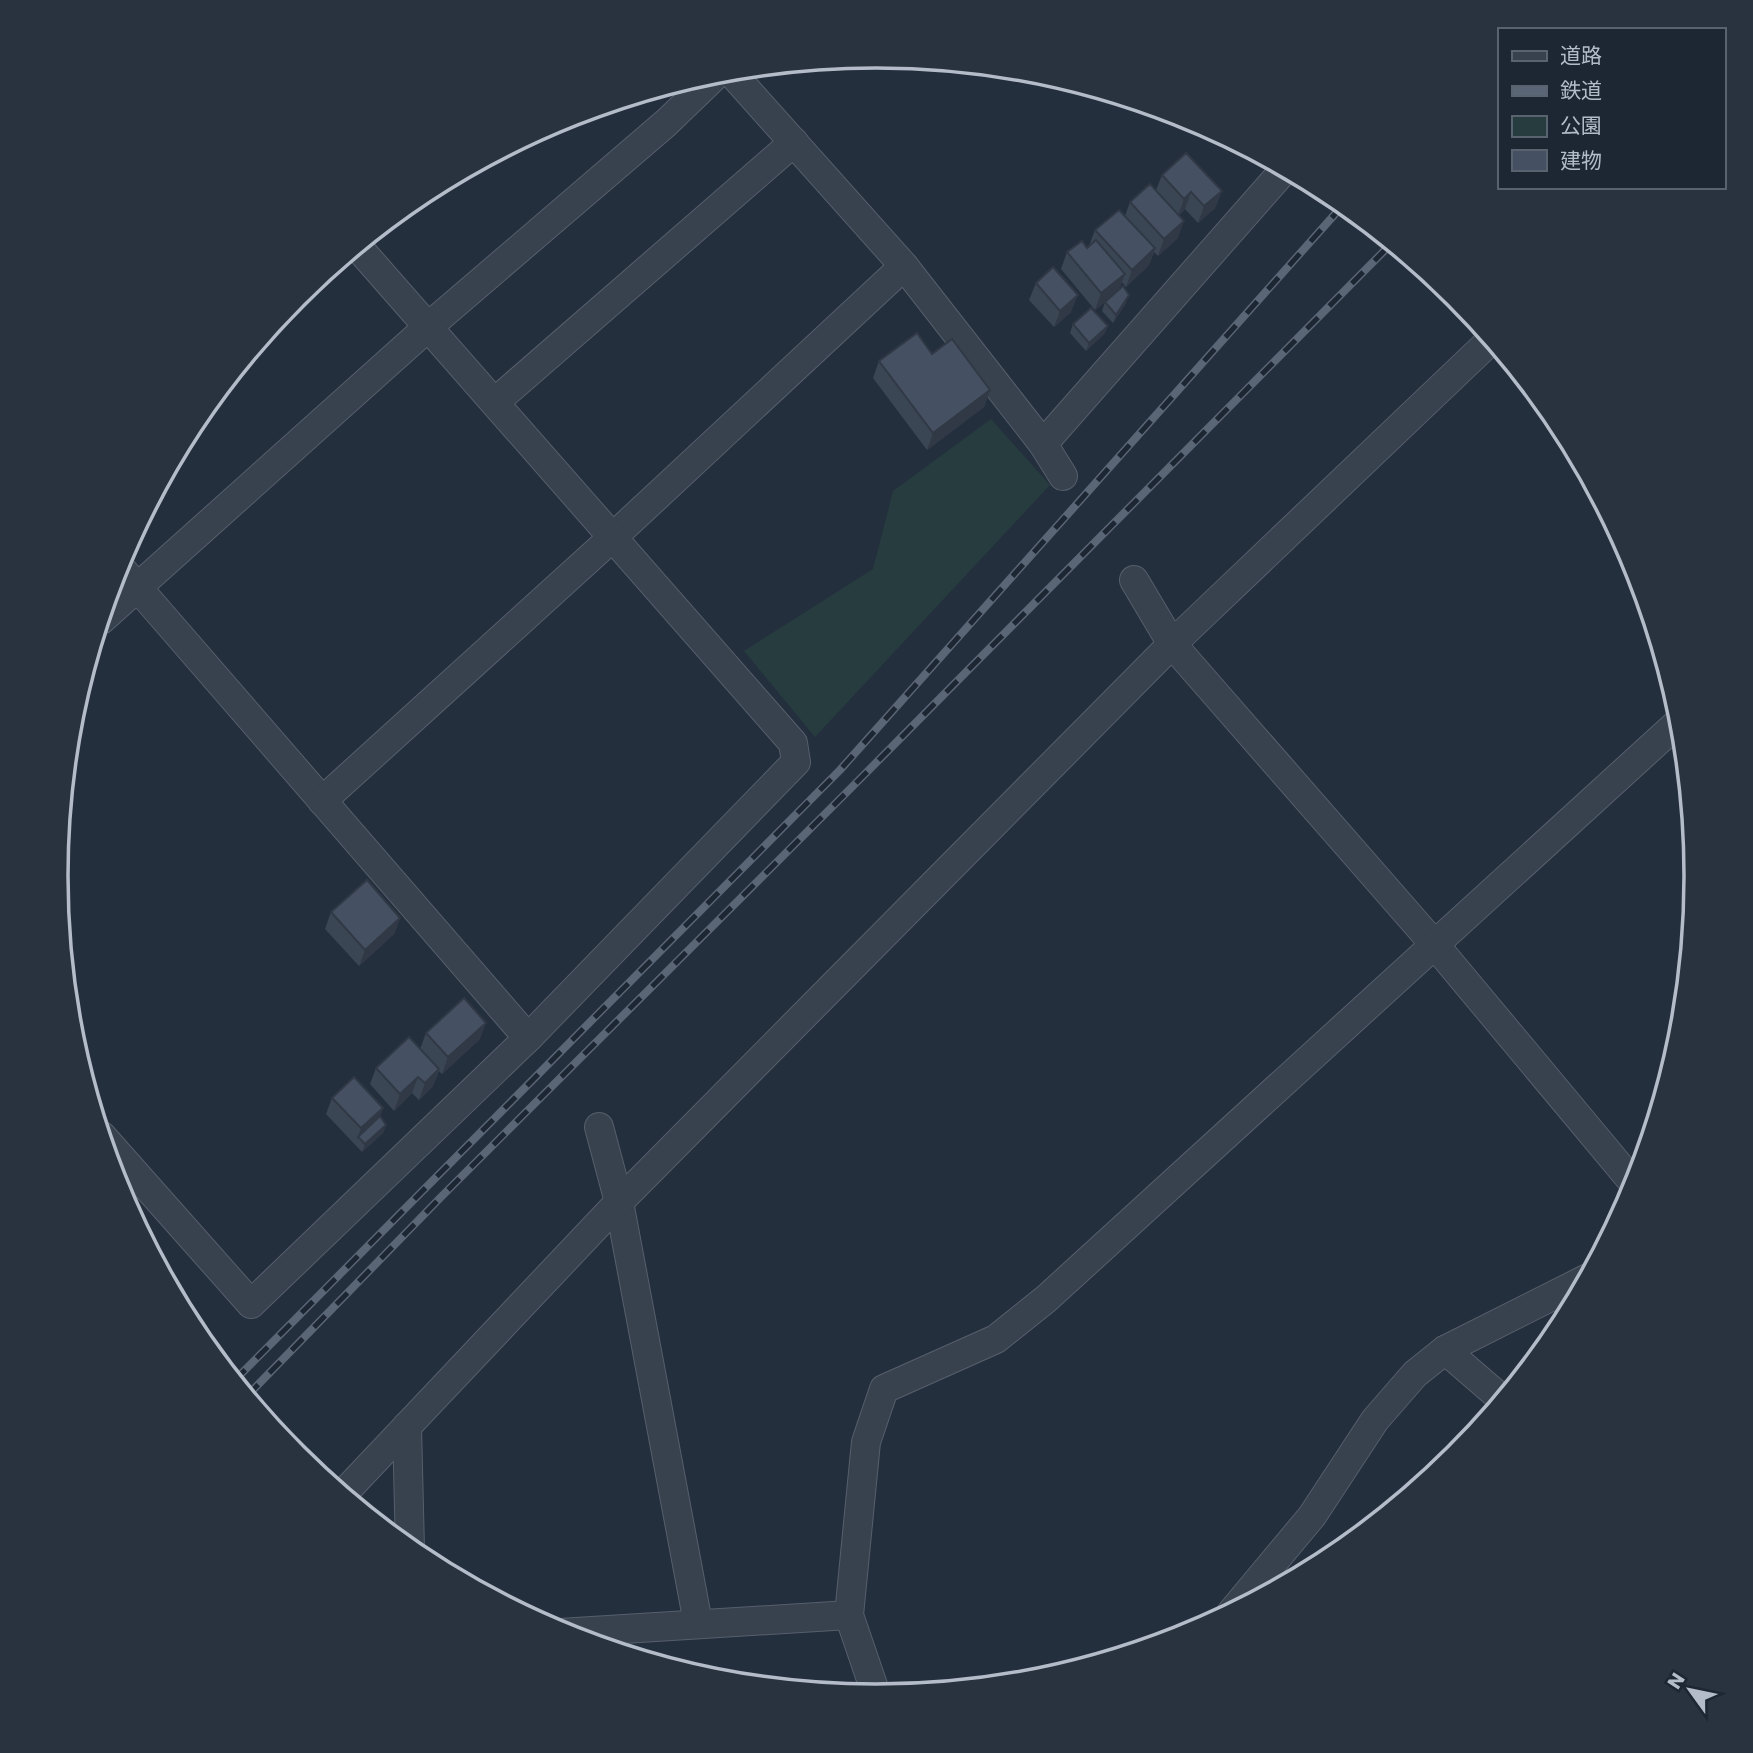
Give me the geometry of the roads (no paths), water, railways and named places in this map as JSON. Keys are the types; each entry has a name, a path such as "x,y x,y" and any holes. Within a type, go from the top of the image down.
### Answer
{"street":[{"path":"738,81 904,266 1043,444 1063,475"},
{"path":"114,608 428,327 666,123 703,88"},
{"path":"495,402 794,142"},
{"path":"1043,444 1279,176"},
{"path":"118,1154 251,1304 528,1038 796,762 793,743 364,252"},
{"path":"322,800 613,537 904,266"},
{"path":"348,1488 619,1202 1172,644 1485,345"},
{"path":"127,576 528,1038"},
{"path":"1134,580 1172,644 1435,945 1627,1175"},
{"path":"873,1685 849,1615 866,1442 884,1389 996,1339 1046,1299 1671,729"},
{"path":"599,1127 619,1202 698,1623"},
{"path":"1247,1594 1312,1516 1375,1420 1415,1374 1445,1350 1573,1285"},
{"path":"1445,1350 1496,1394"},
{"path":"407,1426 410,1537"},
{"path":"588,1631 849,1615"}],"railway":[{"path":"240,1375 840,770 1337,212"},
{"path":"253,1390 443,1195 1386,249"}]}
